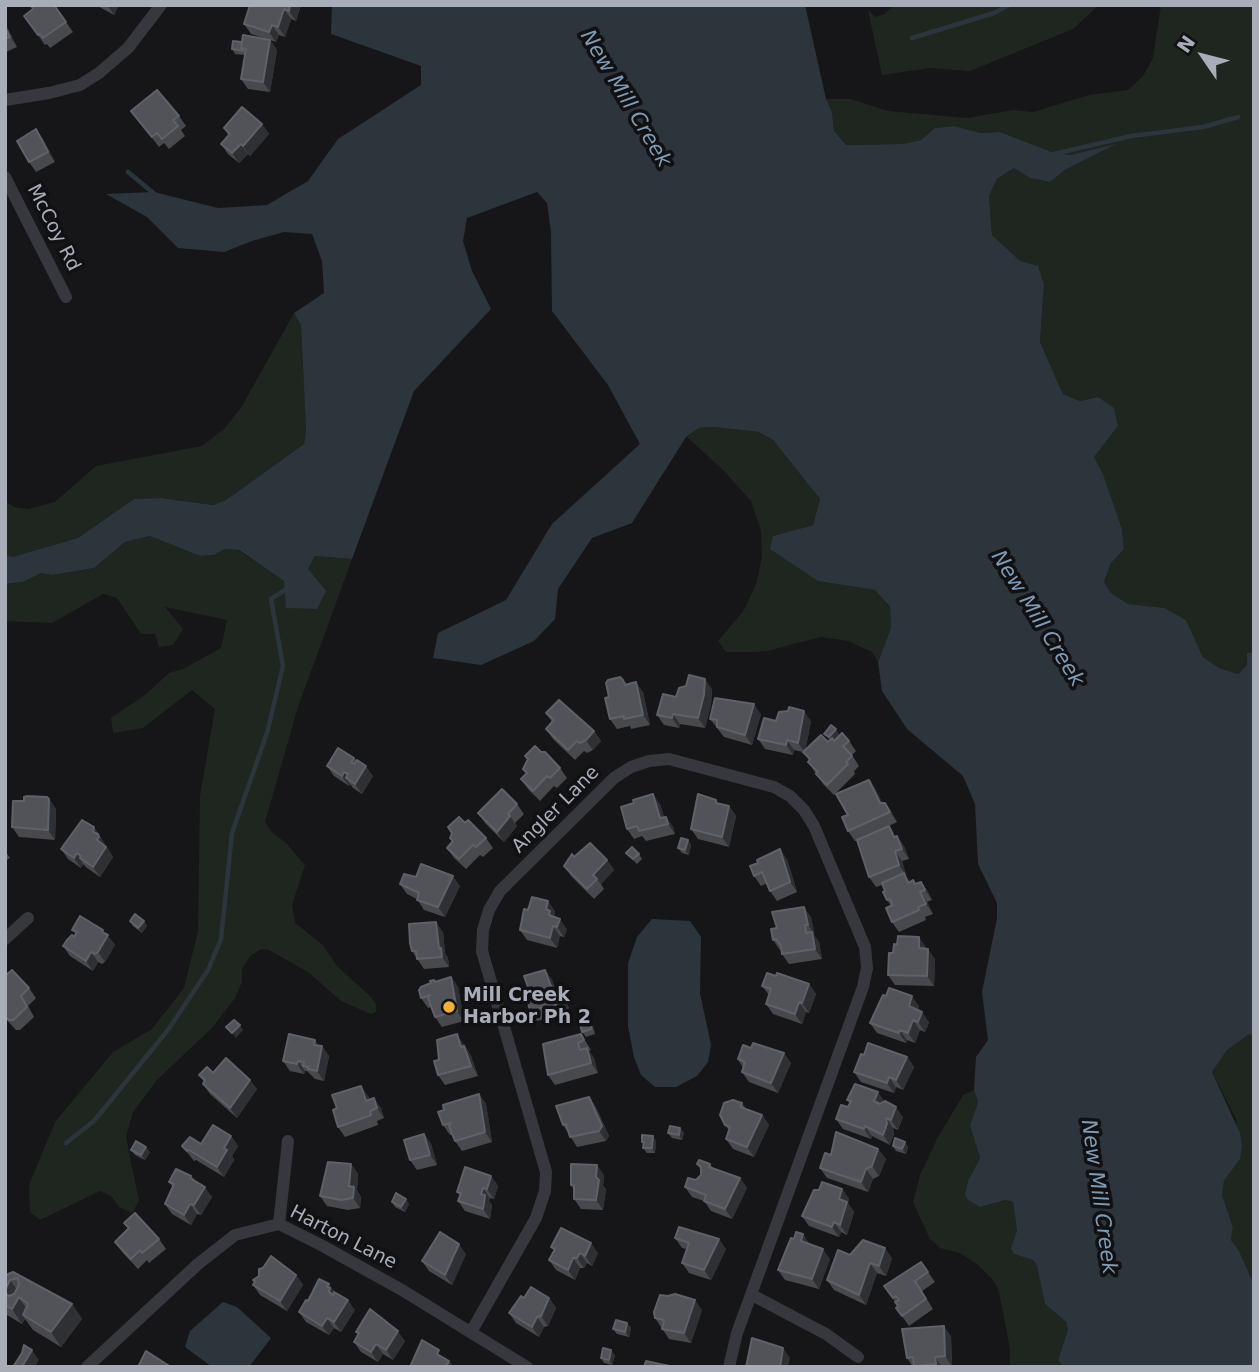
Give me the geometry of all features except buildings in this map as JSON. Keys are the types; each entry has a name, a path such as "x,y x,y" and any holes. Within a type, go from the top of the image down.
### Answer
{"street":[{"path":"5,100 80,85 128,48 161,5"},
{"name":"McCoy Rd","path":"5,177 66,297"},
{"name":"Angler Lane","path":"471,1332 536,1218 545,1191 546,1172 482,951 486,920 500,891 614,778 631,767 668,759 688,762 774,787 790,796 804,810 814,826 865,947 867,968 863,987 737,1333 729,1367"},
{"path":"5,939 28,918"},
{"path":"278,1224 288,1141"},
{"name":"Harton Lane","path":"87,1367 198,1264 235,1236 278,1224 321,1245 527,1367"},
{"path":"752,1296 826,1334 858,1357"}],"shaded area":[{"path":"894,5 1099,5 1073,29 970,71 930,68 882,75 868,10 875,17 885,14"},
{"path":"1161,5 1254,5 1254,652 1247,653 1247,665 1238,674 1219,668 1203,657 1186,620 1165,608 1128,604 1111,593 1104,582 1111,563 1124,549 1122,529 1103,474 1094,457 1118,426 1098,397 1080,401 1063,394 1040,342 1044,285 992,235 989,196 997,179 1014,168 1030,178 1050,182 1065,170 1113,145 1070,155 1052,152 1000,132 981,133 954,126 935,128 921,140 903,144 846,145 834,131 832,112 826,99 851,99 888,111 967,118 1013,110 1033,112 1089,95 1128,90 1143,76 1153,58"},
{"path":"294,313 301,325 306,430 304,444 226,500 213,505 161,498 134,499 78,538 12,557 5,554 5,501 14,507 28,509 55,502 96,466 202,446 224,429 241,408"},
{"path":"699,428 759,432 773,440 820,499 813,525 773,536 818,581 876,590 890,608 891,628 878,662 872,652 848,641 821,637 753,652 726,652 718,641 744,610 756,584 762,558 761,531 751,501 723,470 687,437"},
{"path":"150,536 200,556 214,555 225,549 238,550 284,581 308,569 315,556 352,559 298,707 265,822 305,865 292,905 295,923 323,945 337,966 370,996 376,1004 376,1012 371,1014 341,1001 308,972 269,950 262,949 251,955 242,969 242,982 235,998 212,1028 157,1080 133,1112 126,1137 139,1201 132,1213 119,1207 111,1196 100,1191 40,1220 30,1212 29,1185 55,1122 113,1052 152,1029 184,988 198,931 200,796 215,709 192,690 143,728 113,733 111,718 145,695 169,673 183,669 221,648 227,620 165,607 183,629 173,645 159,647 155,634 141,634 117,598 103,594 52,623 5,621 5,584 23,582 41,573 53,575 94,568 125,542"},
{"path":"1254,1034 1254,1284 1231,1240 1233,1227 1222,1195 1224,1181 1240,1159 1236,1119 1212,1072 1227,1050 1248,1035"},
{"path":"974,1090 978,1102 970,1127 980,1158 968,1181 980,1207 1007,1200 1013,1202 1017,1231 1014,1254 1033,1260 1037,1266 1045,1304 1066,1322 1068,1328 1058,1360 1063,1367 1010,1367 1010,1349 999,1291 993,1280 978,1265 960,1253 940,1248 930,1239 913,1202 920,1175 937,1139 963,1095"}],"water":[{"name":"New Mill Creek","path":"332,5 805,5 826,99 832,112 834,131 846,145 903,144 921,140 935,128 954,126 981,133 1000,132 1052,152 1070,155 1116,144 1065,170 1050,182 1030,178 1014,168 997,179 989,196 992,235 1020,261 1038,266 1044,285 1040,342 1063,394 1080,401 1098,397 1114,408 1118,426 1094,457 1103,474 1122,529 1124,549 1111,563 1104,582 1111,593 1128,604 1165,608 1186,620 1203,657 1219,668 1238,674 1247,665 1247,653 1254,652 1254,1034 1248,1035 1227,1050 1212,1072 1240,1133 1242,1146 1240,1159 1224,1181 1222,1195 1233,1227 1231,1240 1254,1284 1254,1367 1063,1367 1058,1360 1068,1329 1066,1322 1045,1304 1037,1266 1033,1260 1014,1254 1011,1248 1017,1231 1013,1202 1006,1200 980,1207 968,1200 965,1194 968,1181 980,1158 970,1126 978,1102 974,1090 976,1057 988,1040 982,992 997,918 997,903 978,864 975,804 963,776 907,729 882,691 878,662 891,628 890,607 875,590 818,581 770,549 773,536 813,525 820,499 773,440 759,432 699,428 686,437 632,523 592,538 558,589 555,619 534,641 481,665 433,658 438,633 506,600 552,524 640,444 608,385 552,311 551,232 547,203 537,192 467,218 463,241 472,271 491,309 414,391 352,559 315,556 308,569 326,591 317,609 286,608 284,581 239,550 225,549 214,555 200,556 150,536 125,542 94,568 53,575 41,573 23,582 5,584 5,554 12,557 78,538 134,499 161,498 213,505 226,500 304,444 306,430 301,325 294,313 324,293 322,261 312,234 284,232 224,252 178,248 147,217 106,194 154,192 218,208 267,205 308,181 338,139 421,85 421,66 331,34"},
{"path":"652,919 690,921 701,937 700,993 711,1045 708,1062 697,1076 676,1087 655,1087 641,1075 634,1057 628,1026 628,963 637,937"},
{"path":"223,1302 237,1307 271,1338 249,1367 212,1367 185,1347 190,1331"}],"waterway":[{"path":"912,38 994,13 1009,5"},
{"path":"1054,154 1131,136 1203,127 1238,117"},
{"path":"128,172 157,196"},
{"path":"66,1143 94,1121 168,1030 208,970 221,939 232,833 267,733 283,666 271,599 288,588"}],"place":[{"name":"Mill Creek Harbor Ph 2","path":"449,1007"}]}
